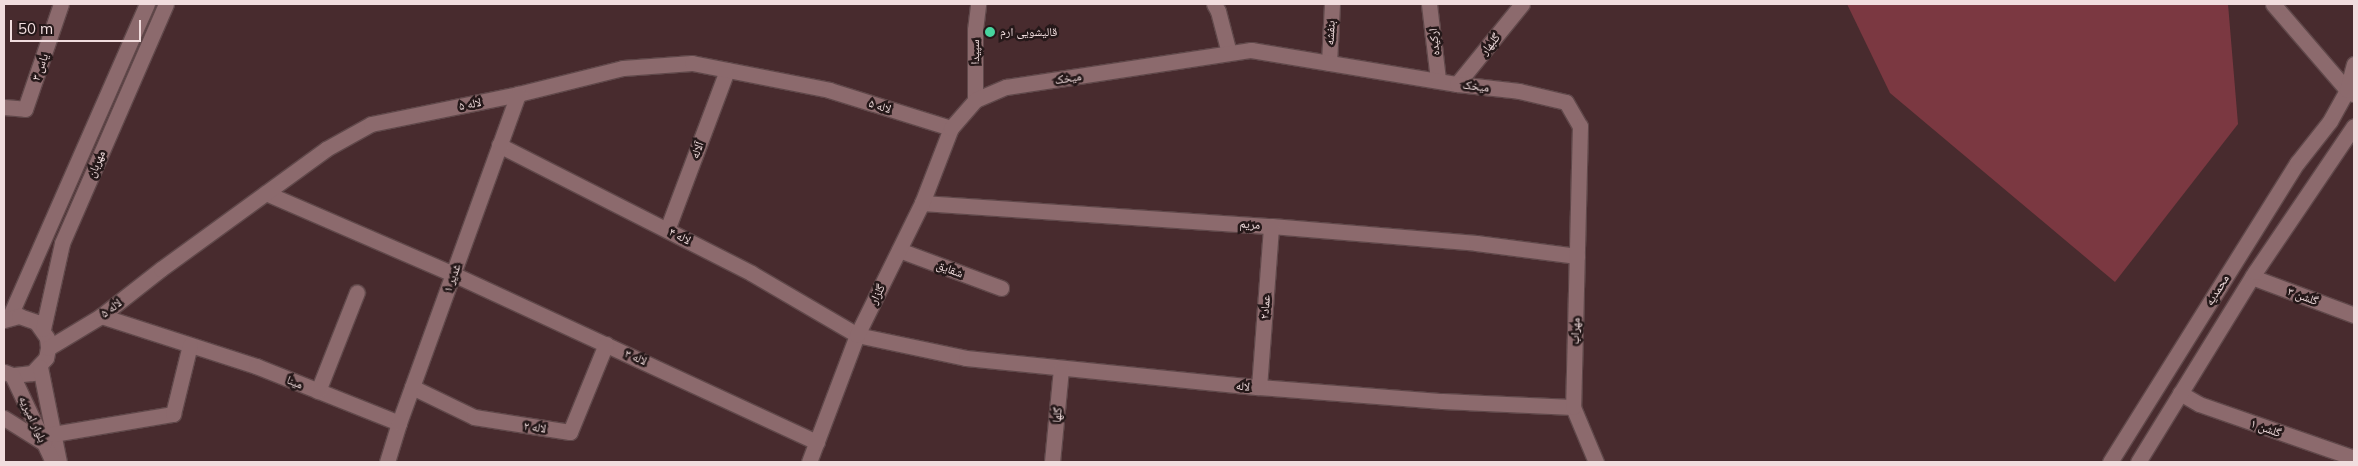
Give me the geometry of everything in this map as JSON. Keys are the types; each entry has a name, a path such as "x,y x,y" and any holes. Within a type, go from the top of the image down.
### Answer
{"street":[{"name":"یاس ۳","path":"4,107 25,109 61,4"},
{"name":"مهربان","path":"6,319 146,4"},
{"name":"مهربان","path":"43,329 62,243 166,4"},
{"name":"سپیدا","path":"975,100 974,30 978,4"},
{"path":"1214,4 1218,11 1229,53"},
{"name":"بنفشه","path":"1329,62 1332,4"},
{"name":"ارکیده","path":"1429,4 1438,80"},
{"name":"گلبهار","path":"1457,84 1522,4"},
{"path":"2274,4 2350,92"},
{"name":"میخک","path":"951,128 975,100 1006,88 1251,50 1457,84 1518,91 1566,102 1580,126 1577,256"},
{"name":"لاله ۵","path":"48,348 101,316 326,149 371,124 518,94 623,68 692,63 829,90 951,128"},
{"name":"محمدیه","path":"2110,462 2297,163 2350,92 2354,64"},
{"name":"آلاله","path":"667,230 727,70"},
{"name":"غدیر ۱","path":"390,461 399,423 518,94"},
{"path":"2330,121 2353,130"},
{"name":"گلزار","path":"809,462 856,335 922,203 951,128"},
{"name":"محمدیه","path":"2138,462 2252,277 2353,130"},
{"name":"لاله ۴","path":"499,145 751,272 856,335"},
{"name":"لاله ۳","path":"266,193 453,274 817,442"},
{"name":"مریم","path":"922,203 1271,226 1476,243 1577,256"},
{"name":"عماد۲","path":"1259,387 1271,226"},
{"name":"شقایق","path":"899,250 1001,288"},
{"name":"مهراب","path":"1573,407 1577,256"},
{"name":"گلشن ۳","path":"2252,277 2354,315"},
{"path":"318,391 357,292"},
{"name":"مینا","path":"101,316 256,366 399,423"},
{"path":"6,319 28,318 43,329 48,348 46,358 40,367 32,373 8,374"},
{"name":"لاله","path":"856,335 966,358 1061,368 1259,387 1442,401 1573,407"},
{"name":"لاله ۲","path":"412,387 474,418 570,432 606,344"},
{"path":"4,418 49,438 173,414 190,345"},
{"path":"40,367 49,438 59,462"},
{"name":"گلها","path":"1052,462 1061,368"},
{"name":"بلوار امیریه","path":"8,374 49,438 53,462"},
{"name":"گلشن ۱","path":"2180,393 2199,404 2354,458"},
{"path":"1573,407 1596,462"}],"shaded area":[{"path":"1847,4 2228,4 2238,124 2115,282 1890,93"}],"place":[{"name":"قالیشویی ارم","path":"990,32"}]}
